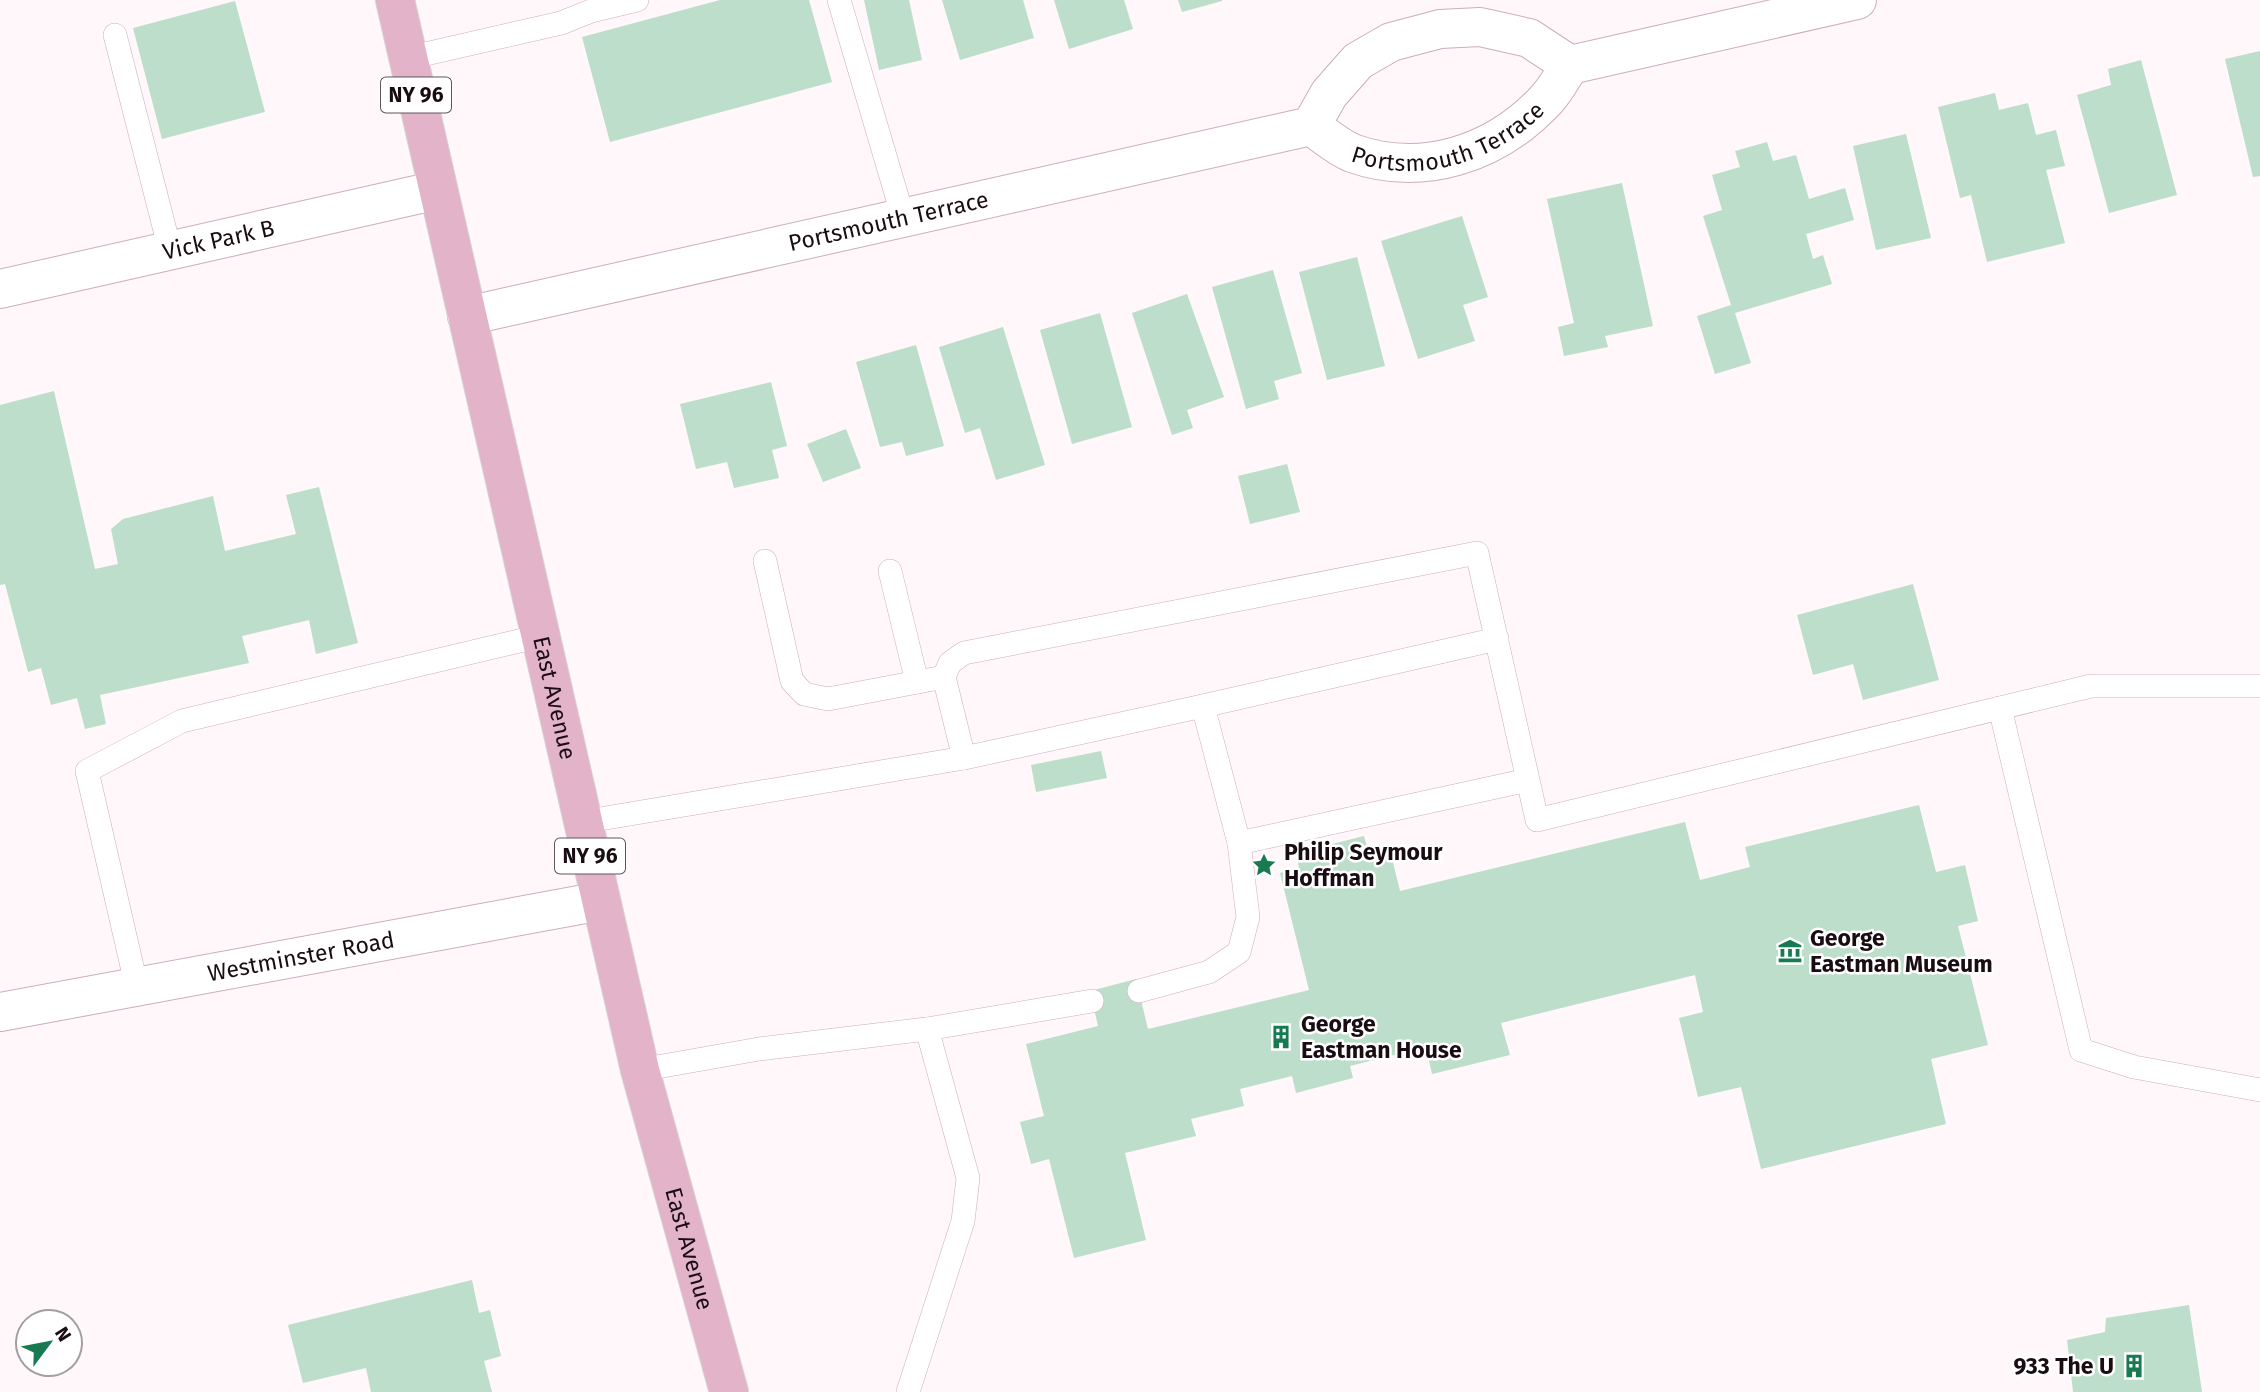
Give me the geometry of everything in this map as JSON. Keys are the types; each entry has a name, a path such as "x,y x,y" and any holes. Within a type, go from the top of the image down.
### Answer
{"main road":[{"name":"East Avenue","path":"395,0 640,1070 729,1392"}],"street":[{"name":"Portsmouth Terrace","path":"467,316 1311,126 1350,152 1387,163 1433,163 1472,151 1514,129 1546,100 1570,65 1809,5 1857,0"},
{"name":"Portsmouth Terrace","path":"1311,126 1329,94 1358,61 1391,42 1440,29 1480,27 1529,38 1570,65"},
{"name":"Vick Park B","path":"0,289 438,190"},
{"name":"Westminster Road","path":"0,1012 601,901"}],"lane":[{"path":"408,58 561,23 591,11 637,0"},
{"path":"839,0 903,217"},
{"path":"115,35 170,250"},
{"path":"964,758 944,677 950,663 964,653 1478,553 1537,820 2091,686 2260,686"},
{"path":"765,561 792,681 804,694 828,699 944,677"},
{"path":"890,571 917,682"},
{"path":"137,988 88,771 182,721 540,636"},
{"path":"582,822 964,758 1497,639"},
{"path":"1139,991 1209,972 1239,952 1248,916 1239,843 1203,706"},
{"path":"2000,708 2081,1050 2134,1067 2260,1090"},
{"path":"1239,843 1528,780"},
{"path":"640,1070 759,1049 927,1029 1092,1001"},
{"path":"908,1392 962,1221 968,1178 927,1029"}],"building":[{"path":"720,0 809,0 832,82 610,142 582,37"},
{"path":"864,0 909,0 922,60 879,70"},
{"path":"942,0 1023,0 1034,38 960,60"},
{"path":"1054,0 1124,0 1133,29 1069,49"},
{"path":"1178,0 1222,0 1222,1 1182,12"},
{"path":"235,1 265,112 162,139 133,28"},
{"path":"2260,51 2260,176 2253,177 2225,59"},
{"path":"2141,60 2177,195 2109,213 2077,95 2111,85 2108,69"},
{"path":"1995,93 1999,110 2028,103 2036,135 2056,130 2065,166 2046,170 2065,243 1987,262 1971,195 1960,198 1938,107"},
{"path":"1906,134 1931,238 1876,250 1853,146"},
{"path":"1767,142 1773,161 1796,155 1809,199 1845,188 1854,220 1806,234 1813,259 1823,255 1832,284 1735,313 1751,363 1715,374 1697,316 1731,305 1703,216 1722,210 1712,175 1740,167 1735,151"},
{"path":"1622,183 1653,326 1605,336 1608,347 1564,356 1558,327 1574,323 1547,199"},
{"path":"1462,216 1488,297 1463,305 1475,341 1418,359 1381,241"},
{"path":"1357,257 1385,366 1327,380 1299,272"},
{"path":"1273,270 1302,373 1274,381 1279,399 1246,409 1212,287"},
{"path":"1187,294 1224,397 1187,410 1193,428 1172,435 1132,313"},
{"path":"1100,313 1132,427 1072,444 1040,330"},
{"path":"1003,327 1045,465 996,480 980,428 965,433 939,347"},
{"path":"916,345 944,446 906,456 902,442 880,447 856,362"},
{"path":"771,382 787,446 772,450 779,478 734,488 727,462 696,469 680,404"},
{"path":"54,391 95,569 118,564 111,529 123,519 213,496 225,551 296,534 286,495 319,487 358,643 316,654 309,620 242,636 249,663 100,695 106,724 85,729 77,698 51,705 41,668 28,672 5,584 0,585 0,405"},
{"path":"846,429 861,468 823,482 807,444"},
{"path":"1287,464 1300,512 1250,524 1238,476"},
{"path":"1913,584 1939,680 1863,700 1853,664 1813,675 1797,615"},
{"path":"1101,751 1107,778 1036,792 1031,765"},
{"name":"George Eastman House","path":"1919,805 1936,872 1965,865 1978,921 1958,926 1988,1045 1931,1059 1946,1124 1761,1169 1741,1087 1698,1097 1679,1018 1703,1012 1695,975 1501,1023 1510,1055 1432,1074 1426,1047 1350,1066 1353,1078 1296,1093 1292,1076 1240,1089 1244,1106 1191,1119 1196,1136 1125,1153 1146,1240 1074,1258 1049,1159 1031,1164 1020,1122 1044,1116 1026,1044 1098,1026 1090,991 1136,979 1148,1029 1309,990 1280,873 1299,868 1296,853 1364,836 1368,851 1389,846 1400,891 1685,822 1700,880 1750,867 1745,847"},
{"path":"472,1280 479,1313 490,1310 501,1356 484,1361 492,1392 371,1392 366,1368 303,1383 288,1325"},
{"name":"933 The U","path":"2189,1305 2202,1392 2073,1392 2067,1340 2105,1332 2106,1318"}],"place":[{"name":"Philip Seymour Hoffman","path":"1264,865"},
{"name":"George Eastman Museum","path":"1790,951"},
{"name":"George Eastman House","path":"1281,1037"},
{"name":"933 The U","path":"2134,1366"}]}
